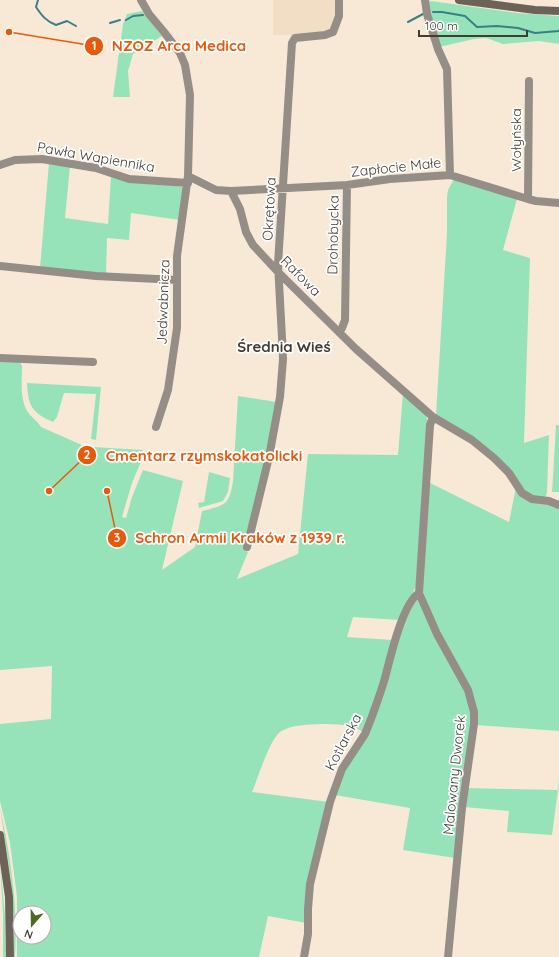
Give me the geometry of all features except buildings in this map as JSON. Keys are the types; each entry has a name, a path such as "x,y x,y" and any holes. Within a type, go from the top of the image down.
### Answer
{"main road":[{"path":"459,0 535,10 559,11"},
{"path":"0,835 9,897 10,957"}],"street":[{"path":"141,0 149,14 176,46 185,65 190,94 188,180 216,190 231,191"},
{"name":"Okrętowa","path":"247,546 270,457 280,397 283,359 278,264 292,43 294,38 331,34 337,22 339,0"},
{"path":"425,0 427,14 446,69 450,174"},
{"name":"Wołyńska","path":"528,199 529,81"},
{"name":"Pawła Wapiennika","path":"0,165 15,160 42,159 96,168 129,179 188,180"},
{"name":"Zapłocie Małe","path":"231,191 283,187 347,185 390,179 450,174 528,199 559,203"},
{"name":"Jedwabnicza","path":"156,428 168,390 174,358 177,328 177,256 188,180"},
{"name":"Drohobycka","path":"339,332 345,320 347,185"},
{"name":"Rafowa","path":"231,191 240,209 248,238 253,245 279,273 371,363 433,418 472,440 494,458 509,473 522,493 537,500 548,501 559,505"},
{"path":"0,266 96,276 177,280"},
{"path":"0,358 93,362"},
{"name":"Malowany Dworek","path":"433,418 430,425 419,593 437,634 468,690 474,712 474,724 462,808 448,957"},
{"name":"Kotlarska","path":"304,957 308,934 310,884 330,802 342,769 365,734 400,626 410,602 414,596 419,593"}],"shaded area":[{"path":"273,0 337,0 338,11 329,32 293,37 291,35 273,35"}],"green space":[{"path":"431,1 517,13 559,16 559,44 539,41 503,44 486,38 474,39 439,47 431,24 429,2"},
{"path":"142,11 162,36 133,54 128,71 130,97 113,97 123,24 127,14"},
{"path":"49,163 70,166 65,218 108,224 111,176 182,187 184,189 180,220 131,213 129,240 107,238 106,274 40,268"},
{"path":"454,179 517,199 503,250 530,258 524,443 549,435 547,492 546,496 542,498 528,495 514,476 436,415 447,233 447,197 448,190"},
{"path":"0,361 20,362 22,366 22,391 24,404 26,410 41,427 91,449 91,451 94,451 94,447 142,450 144,452 132,483 122,517 126,518 132,497 143,470 183,481 162,570 195,547 202,511 225,503 230,495 233,481 238,396 277,402 266,464 244,550 248,552 237,579 298,554 308,454 398,455 403,393 426,415 428,423 416,585 413,594 400,620 353,617 347,637 393,640 383,679 363,732 349,726 333,724 301,725 284,729 272,743 252,792 329,802 306,923 268,916 259,957 17,957 17,945 52,945 52,905 17,905 10,843 0,801 0,724 51,719 52,666 0,670"},
{"path":"27,383 101,387 96,440 91,439 96,394 64,393 57,417 53,422 40,415 32,408"},
{"path":"556,425 559,425 559,492 552,492"},
{"path":"209,472 230,478 228,492 223,501 199,508 198,503 204,502"},
{"path":"428,482 509,522 516,487 521,494 559,507 559,731 476,725 477,714 439,633 421,587"},
{"path":"417,600 419,600 465,689 472,712 455,858 403,850 410,808 335,795 340,778 366,734 407,614"},
{"path":"466,788 558,790 552,835 507,832 509,811 464,807"},
{"path":"0,808 13,882 14,905 13,905 11,879"},
{"path":"0,860 5,916 6,957 3,957 3,915"},
{"path":"14,945 16,945 15,957"}],"waterway":[{"path":"38,0 36,7 42,16 47,20 56,25 67,21 76,26"},
{"path":"433,12 465,16 477,27 497,26 518,28 535,33 559,31"},
{"path":"408,22 423,14"},
{"path":"126,20 133,16 143,15"},
{"path":"110,23 120,20"}],"place":[{"name":"NZOZ Arca Medica","path":"9,32"},
{"name":"Cmentarz rzymskokatolicki","path":"49,491"},
{"name":"Schron Armii Kraków z 1939 r.","path":"107,491"}],"district":[{"name":"Średnia Wieś","path":"284,346"}]}
